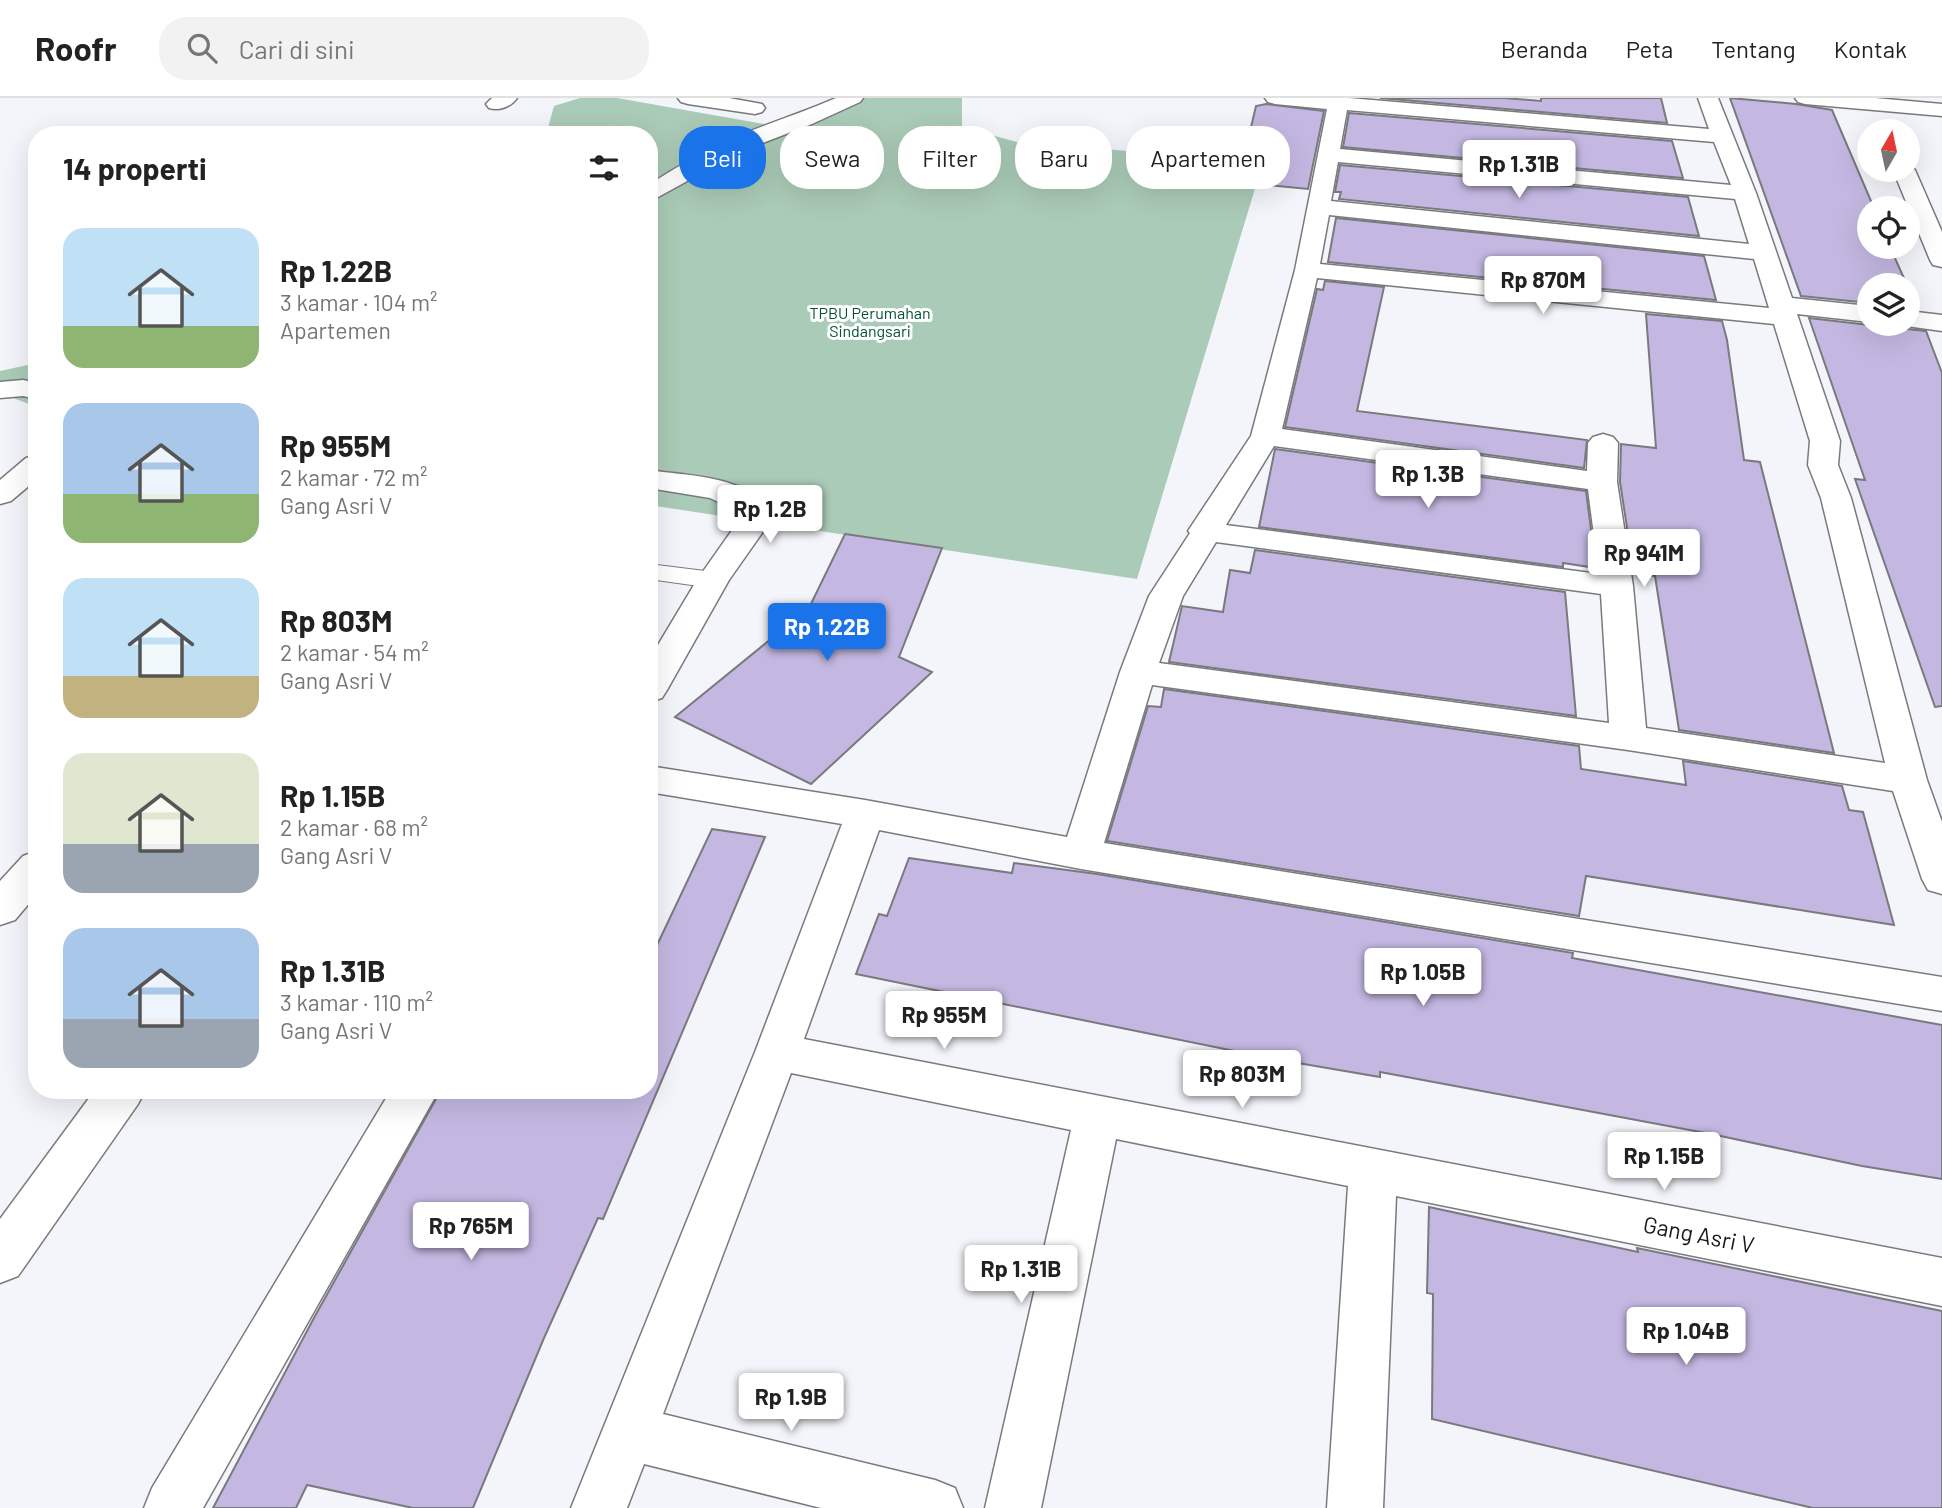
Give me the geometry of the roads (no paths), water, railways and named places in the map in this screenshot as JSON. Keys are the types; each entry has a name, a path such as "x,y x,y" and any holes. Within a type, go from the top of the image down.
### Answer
{"street":[{"path":"688,98 755,108"},
{"path":"658,189 734,146 805,120 853,98"},
{"path":"1275,98 1339,101 1722,136"},
{"path":"1708,98 1745,193 1825,441 1822,465 1836,498 1908,780 1942,879"},
{"path":"1805,98 1877,108 1942,110"},
{"path":"1081,854 1138,671 1166,596 1204,531 1266,436 1307,270 1331,155 1339,101"},
{"path":"1331,155 1745,193"},
{"path":"1909,182 1942,260"},
{"path":"1320,207 1765,253"},
{"path":"1307,270 1783,311 1857,314"},
{"path":"1920,320 1942,323"},
{"path":"0,390 28,389"},
{"path":"1266,436 1602,482"},
{"path":"1603,443 1602,482 1617,586 1628,738"},
{"path":"0,495 28,472"},
{"path":"658,481 746,500 753,509 751,526 713,580 658,675"},
{"path":"0,495 28,498"},
{"path":"1204,531 1617,586"},
{"path":"1138,671 1628,738 1908,780"},
{"path":"658,780 865,814 1081,854 1942,994"},
{"path":"599,1508 777,1052 865,814"},
{"path":"0,909 28,876"},
{"name":"Gang Asri V","path":"777,1052 1942,1282"},
{"path":"0,1260 116,1099"},
{"path":"172,1508 410,1099"},
{"path":"1013,1508 1097,1116"},
{"path":"1356,1508 1373,1171"},
{"path":"629,1433 935,1508"}],"lane":[{"path":"658,571 713,580"}],"park label":[{"name":"TPBU Perumahan Sindangsari","path":"870,321"}]}
